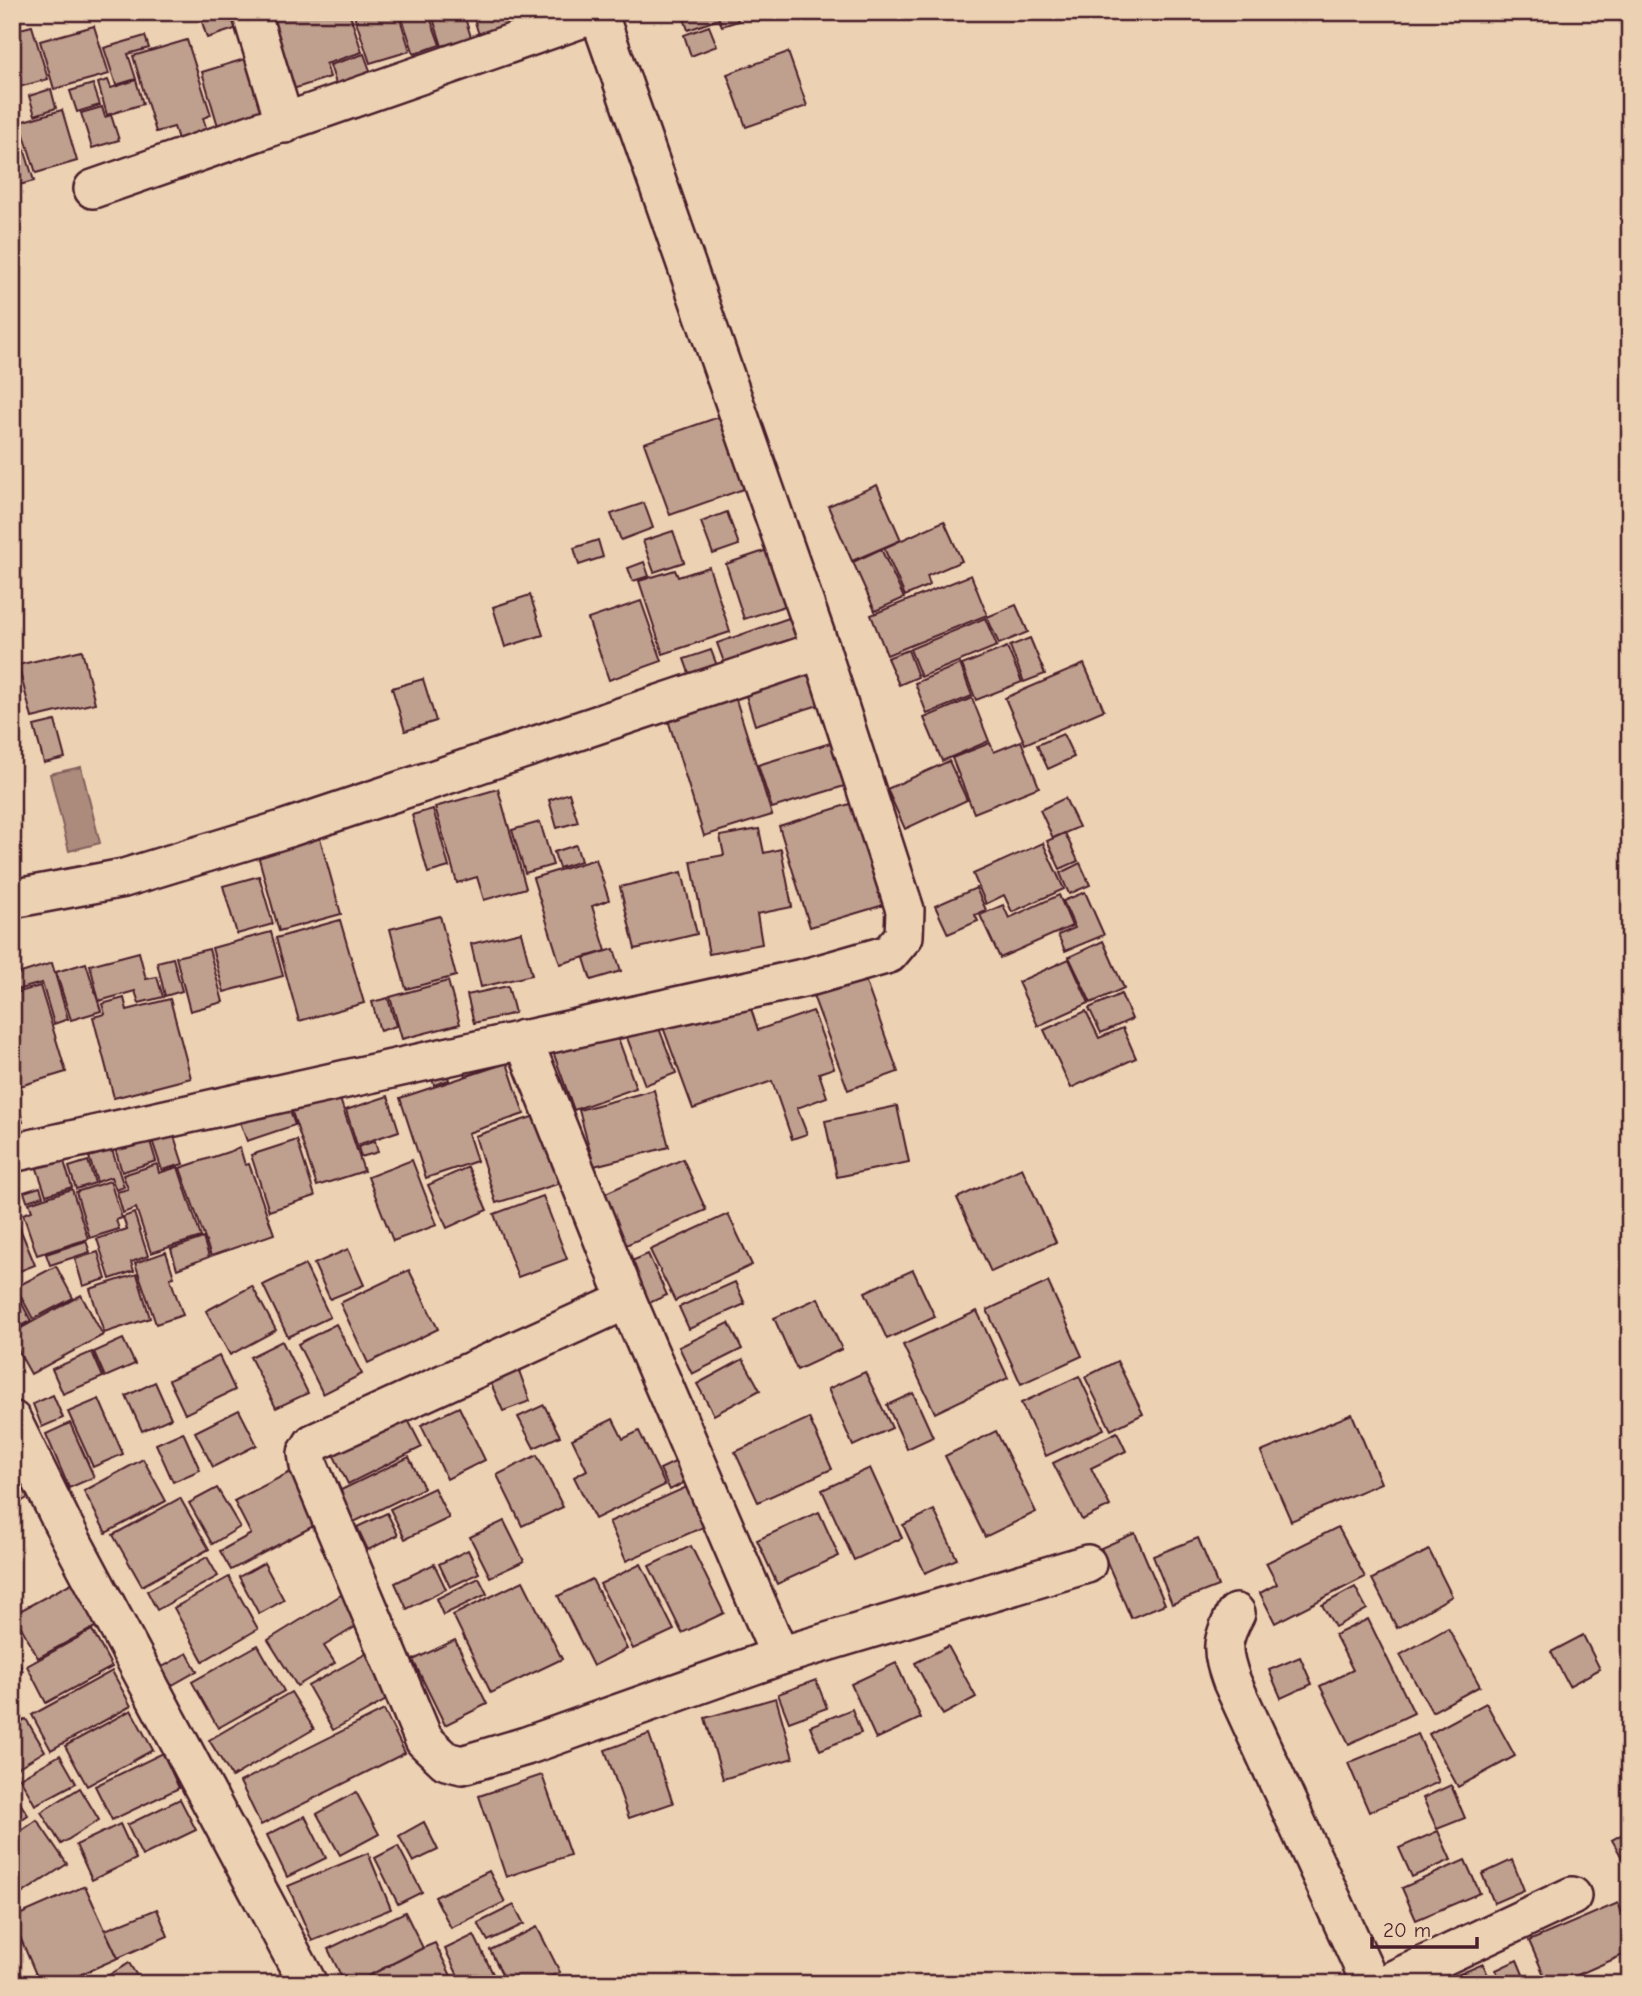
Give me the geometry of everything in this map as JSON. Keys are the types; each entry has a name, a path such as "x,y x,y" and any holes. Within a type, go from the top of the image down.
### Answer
{"street":[{"path":"251,12 285,124"},
{"path":"12,1153 811,976 889,954 904,936 905,910 821,650 598,12 285,124 93,189"},
{"path":"12,899 124,878 162,867 821,650"},
{"path":"523,1039 626,1300 780,1656"},
{"path":"626,1300 313,1444 307,1453 309,1466 425,1740 446,1761 462,1765 780,1656 1087,1564"},
{"path":"12,1420 62,1522 308,1984"},
{"path":"1236,1613 1223,1636 1223,1658 1371,1984"},
{"path":"1384,1984 1572,1896"}],"shaded area":[{"path":"81,767 100,843 69,851 50,774"}],"building":[{"path":"12,12 20,12 21,17 12,20"},
{"path":"199,12 247,12 250,24 207,38"},
{"path":"284,12 349,12 362,52 326,64 330,77 293,89 269,17"},
{"path":"353,12 398,12 410,51 370,63"},
{"path":"400,12 428,12 440,45 414,54"},
{"path":"431,12 463,12 471,37 442,46"},
{"path":"472,12 547,12 479,35"},
{"path":"682,12 735,12 738,21 722,26 719,19 688,30"},
{"path":"32,26 48,79 12,89 12,31"},
{"path":"94,26 109,74 54,89 40,41"},
{"path":"709,26 717,46 691,56 684,35"},
{"path":"145,36 149,48 128,54 136,79 116,85 104,48"},
{"path":"187,40 211,115 203,118 208,133 179,142 174,127 156,132 133,56"},
{"path":"788,52 807,106 746,127 727,74"},
{"path":"364,54 372,76 337,87 330,65"},
{"path":"248,58 264,111 218,126 202,72"},
{"path":"108,80 111,88 136,80 143,104 107,115 98,83"},
{"path":"93,84 100,105 77,112 70,91"},
{"path":"51,89 56,108 35,115 29,96"},
{"path":"102,107 105,117 111,115 119,140 92,148 81,113"},
{"path":"62,110 77,161 36,173 20,122"},
{"path":"19,132 34,181 12,187 12,134"},
{"path":"733,412 758,484 670,515 644,443"},
{"path":"877,485 901,540 852,561 828,506"},
{"path":"644,503 653,528 621,540 611,514"},
{"path":"727,512 739,545 713,554 701,522"},
{"path":"944,521 962,561 927,576 930,585 905,596 884,548"},
{"path":"673,531 684,562 654,572 643,541"},
{"path":"598,540 603,557 579,565 574,548"},
{"path":"773,548 791,604 744,619 726,564"},
{"path":"881,549 904,598 875,611 853,562"},
{"path":"644,562 649,576 633,581 628,568"},
{"path":"709,567 730,632 663,654 639,581 675,570 678,577"},
{"path":"971,575 987,615 887,655 871,615"},
{"path":"530,595 543,635 505,647 493,607"},
{"path":"641,601 662,661 609,680 588,619"},
{"path":"1016,605 1028,632 999,644 987,617"},
{"path":"803,613 814,643 728,673 717,643"},
{"path":"985,618 997,646 921,677 910,649"},
{"path":"1030,638 1045,674 1024,682 1010,646"},
{"path":"1007,647 1022,682 976,700 962,665"},
{"path":"82,650 95,703 32,718 18,665"},
{"path":"711,650 719,671 692,681 684,659"},
{"path":"908,650 918,677 899,685 887,658"},
{"path":"813,664 825,703 755,725 743,686"},
{"path":"960,664 972,696 927,714 915,683"},
{"path":"1084,664 1104,710 1025,744 1005,698"},
{"path":"423,679 436,721 405,731 392,688"},
{"path":"733,690 772,815 704,836 665,710"},
{"path":"972,698 989,741 942,761 924,718"},
{"path":"55,721 65,758 44,763 34,726"},
{"path":"1063,734 1074,757 1048,769 1037,745"},
{"path":"837,741 851,784 772,808 758,765"},
{"path":"1021,741 1039,787 974,813 952,758 990,743 994,752"},
{"path":"949,761 967,800 905,829 887,789"},
{"path":"498,789 526,888 484,900 477,877 457,883 435,807"},
{"path":"569,793 578,822 557,828 549,800"},
{"path":"1065,798 1079,827 1053,838 1040,810"},
{"path":"856,802 887,904 810,927 779,826"},
{"path":"433,809 449,867 428,873 412,815"},
{"path":"540,822 553,865 525,873 512,830"},
{"path":"759,829 764,853 781,849 792,907 757,914 762,944 709,954 691,861 724,855 720,836"},
{"path":"1065,833 1078,861 1060,869 1047,841"},
{"path":"320,838 341,914 279,931 258,855"},
{"path":"1043,843 1064,889 1012,912 1004,895 986,904 973,874"},
{"path":"576,845 581,861 559,868 554,852"},
{"path":"596,859 609,900 592,906 606,951 560,964 533,878"},
{"path":"1080,863 1090,885 1069,894 1060,873"},
{"path":"682,872 697,934 635,949 620,887"},
{"path":"259,876 273,924 237,934 223,886"},
{"path":"976,888 986,910 975,915 978,921 948,934 935,906"},
{"path":"1085,892 1104,935 1065,951 1058,935 1075,928 1063,901"},
{"path":"1059,895 1072,926 1000,958 980,915 1003,905 1009,918"},
{"path":"440,916 456,976 406,989 390,929"},
{"path":"340,920 364,1003 299,1021 276,938"},
{"path":"271,932 283,976 224,992 212,948"},
{"path":"521,932 532,975 481,987 471,944"},
{"path":"1103,941 1124,988 1091,1003 1069,957"},
{"path":"209,949 223,1002 190,1011 176,957"},
{"path":"614,949 621,971 591,980 584,958"},
{"path":"139,952 146,979 157,977 163,997 139,1003 135,991 99,1001 90,965"},
{"path":"173,958 182,991 165,996 157,962"},
{"path":"1069,959 1089,1003 1038,1026 1018,982"},
{"path":"52,963 68,1019 54,1024 42,983 16,990 12,976"},
{"path":"86,963 101,1011 71,1020 56,972"},
{"path":"862,971 898,1072 848,1090 811,990"},
{"path":"448,981 460,1024 402,1039 390,997"},
{"path":"40,986 66,1072 20,1086 12,1062 12,994"},
{"path":"508,986 515,1013 474,1023 467,995"},
{"path":"1121,994 1132,1019 1101,1033 1089,1008"},
{"path":"747,997 758,1030 813,1011 834,1068 819,1073 827,1097 797,1108 807,1134 792,1139 772,1081 693,1109 663,1027"},
{"path":"124,998 127,1010 170,999 191,1078 114,1098 93,1017 105,1014 102,1004"},
{"path":"388,998 396,1026 380,1031 372,1002"},
{"path":"1086,1011 1099,1038 1123,1028 1136,1058 1071,1088 1044,1030"},
{"path":"657,1023 676,1073 645,1085 626,1035"},
{"path":"613,1024 636,1088 574,1110 551,1046"},
{"path":"486,1052 492,1067 466,1076 460,1061"},
{"path":"507,1063 524,1114 468,1133 477,1161 426,1178 400,1098"},
{"path":"444,1064 449,1080 434,1085 429,1069"},
{"path":"654,1090 669,1147 594,1166 579,1110"},
{"path":"339,1096 364,1171 317,1186 292,1112"},
{"path":"388,1096 399,1131 357,1145 346,1110"},
{"path":"17,1101 23,1122 12,1125 12,1103"},
{"path":"288,1106 295,1125 247,1141 240,1122"},
{"path":"897,1106 909,1162 837,1177 825,1121"},
{"path":"541,1114 564,1182 496,1203 475,1136"},
{"path":"173,1133 183,1164 162,1170 152,1140"},
{"path":"149,1138 156,1161 122,1172 115,1148"},
{"path":"297,1140 315,1196 269,1211 251,1155"},
{"path":"375,1141 378,1152 361,1157 358,1147"},
{"path":"240,1148 245,1165 249,1164 274,1234 211,1256 180,1168"},
{"path":"112,1150 124,1187 116,1190 111,1177 97,1182 89,1157"},
{"path":"62,1155 72,1187 46,1195 35,1163"},
{"path":"683,1159 706,1210 626,1245 603,1194"},
{"path":"412,1160 437,1225 393,1241 368,1177"},
{"path":"88,1161 95,1183 76,1189 69,1167"},
{"path":"157,1164 159,1173 178,1167 201,1237 151,1253 136,1208 123,1213 117,1192 128,1189 123,1175"},
{"path":"468,1167 487,1210 447,1228 428,1185"},
{"path":"1022,1168 1056,1242 991,1272 957,1198"},
{"path":"110,1181 122,1218 116,1220 119,1229 90,1238 76,1192"},
{"path":"40,1187 43,1196 27,1201 24,1192"},
{"path":"72,1189 88,1239 37,1255 23,1214 32,1211 29,1203"},
{"path":"543,1196 567,1259 518,1277 494,1214"},
{"path":"12,1209 35,1265 12,1274"},
{"path":"134,1213 148,1256 131,1262 134,1271 110,1279 97,1239 127,1229 123,1217"},
{"path":"728,1214 752,1265 675,1301 650,1250"},
{"path":"203,1238 209,1257 177,1269 171,1249"},
{"path":"86,1241 90,1252 50,1265 46,1254"},
{"path":"348,1249 364,1285 330,1299 314,1264"},
{"path":"98,1252 106,1279 83,1286 75,1259"},
{"path":"166,1252 174,1277 170,1278 183,1315 156,1324 135,1263"},
{"path":"648,1254 667,1295 638,1308 620,1266"},
{"path":"305,1265 330,1317 288,1337 263,1285"},
{"path":"56,1266 73,1298 33,1319 16,1287"},
{"path":"409,1270 438,1329 368,1363 340,1303"},
{"path":"913,1270 935,1317 887,1339 865,1292"},
{"path":"137,1274 150,1318 104,1333 90,1289"},
{"path":"735,1282 745,1304 689,1329 679,1307"},
{"path":"1048,1282 1082,1356 1021,1384 987,1310"},
{"path":"252,1286 276,1330 230,1355 206,1311"},
{"path":"14,1288 31,1321 12,1331 12,1289"},
{"path":"81,1295 103,1335 31,1374 12,1340 12,1333"},
{"path":"818,1298 842,1349 797,1370 774,1318"},
{"path":"977,1311 1008,1378 935,1413 903,1345"},
{"path":"729,1323 742,1349 692,1374 679,1347"},
{"path":"336,1324 362,1374 323,1394 298,1344"},
{"path":"123,1339 135,1364 105,1377 94,1352"},
{"path":"282,1341 308,1393 276,1408 250,1357"},
{"path":"92,1352 103,1377 63,1394 52,1369"},
{"path":"219,1356 235,1390 185,1414 169,1380"},
{"path":"743,1359 760,1390 714,1415 697,1384"},
{"path":"1117,1361 1143,1414 1111,1430 1085,1377"},
{"path":"518,1368 530,1401 503,1411 489,1379"},
{"path":"865,1372 892,1428 853,1446 828,1389"},
{"path":"1079,1376 1104,1429 1046,1456 1021,1403"},
{"path":"155,1382 171,1418 142,1431 126,1396"},
{"path":"913,1393 933,1437 907,1449 887,1405"},
{"path":"53,1395 63,1418 42,1427 33,1404"},
{"path":"99,1399 123,1454 93,1467 68,1412"},
{"path":"544,1405 560,1436 534,1448 518,1417"},
{"path":"459,1407 485,1460 447,1479 421,1425"},
{"path":"239,1410 257,1445 213,1467 195,1432"},
{"path":"404,1412 422,1447 348,1484 330,1448"},
{"path":"1352,1414 1381,1483 1291,1521 1261,1452"},
{"path":"809,1418 832,1469 758,1502 735,1452"},
{"path":"613,1419 623,1439 639,1431 665,1485 595,1519 574,1477 587,1470 572,1439"},
{"path":"70,1423 94,1477 69,1488 46,1434"},
{"path":"996,1431 1036,1512 985,1537 945,1456"},
{"path":"183,1432 200,1470 173,1482 156,1444"},
{"path":"1117,1432 1126,1451 1091,1468 1110,1506 1082,1520 1053,1463"},
{"path":"537,1455 563,1507 522,1526 497,1475"},
{"path":"409,1457 424,1488 354,1522 339,1491"},
{"path":"143,1459 166,1501 106,1533 84,1491"},
{"path":"681,1459 691,1479 670,1490 660,1469"},
{"path":"12,1468 29,1497 12,1507"},
{"path":"870,1468 902,1538 854,1560 822,1490"},
{"path":"294,1470 321,1522 231,1570 220,1551 251,1534 234,1501"},
{"path":"691,1485 708,1525 626,1561 609,1522"},
{"path":"217,1488 240,1527 212,1544 189,1503"},
{"path":"434,1488 449,1518 405,1539 390,1509"},
{"path":"180,1498 209,1549 142,1586 113,1535"},
{"path":"934,1510 957,1559 925,1573 903,1525"},
{"path":"819,1512 839,1556 777,1584 757,1540"},
{"path":"387,1513 398,1535 368,1550 357,1527"},
{"path":"504,1521 524,1561 490,1577 470,1537"},
{"path":"1338,1527 1365,1577 1275,1623 1260,1593 1277,1584 1266,1563"},
{"path":"1135,1533 1165,1604 1131,1618 1101,1548"},
{"path":"1198,1538 1218,1586 1172,1604 1153,1556"},
{"path":"691,1546 724,1613 682,1633 649,1566"},
{"path":"468,1550 479,1573 450,1587 439,1564"},
{"path":"1429,1550 1452,1596 1397,1628 1372,1579"},
{"path":"207,1557 218,1576 157,1610 147,1591"},
{"path":"264,1563 284,1600 259,1614 239,1577"},
{"path":"434,1564 446,1589 407,1609 395,1583"},
{"path":"641,1564 674,1630 633,1649 600,1584"},
{"path":"229,1577 258,1629 203,1661 174,1608"},
{"path":"479,1578 487,1594 443,1615 436,1599"},
{"path":"592,1579 627,1649 593,1666 558,1596"},
{"path":"75,1581 99,1625 38,1658 14,1614"},
{"path":"523,1581 562,1659 491,1693 453,1615"},
{"path":"354,1587 373,1616 324,1646 335,1663 297,1686 268,1640"},
{"path":"1355,1587 1367,1609 1335,1627 1322,1605"},
{"path":"1368,1619 1414,1713 1349,1744 1320,1686 1353,1670 1335,1635"},
{"path":"1448,1628 1480,1686 1432,1712 1400,1655"},
{"path":"92,1630 112,1667 46,1703 27,1666"},
{"path":"1583,1635 1600,1669 1569,1686 1551,1652"},
{"path":"455,1640 487,1704 445,1725 413,1660"},
{"path":"258,1645 284,1691 218,1728 192,1682"},
{"path":"948,1646 976,1697 943,1715 915,1663"},
{"path":"12,1650 23,1671 12,1676"},
{"path":"371,1651 395,1695 333,1730 308,1686"},
{"path":"187,1653 197,1671 160,1692 150,1674"},
{"path":"1300,1657 1312,1684 1281,1698 1269,1670"},
{"path":"896,1663 921,1718 876,1739 851,1684"},
{"path":"112,1671 131,1706 51,1750 32,1715"},
{"path":"816,1680 827,1708 789,1722 778,1694"},
{"path":"291,1692 314,1729 232,1777 209,1740"},
{"path":"776,1698 793,1758 723,1779 705,1718"},
{"path":"1486,1703 1515,1756 1458,1787 1429,1734"},
{"path":"852,1709 861,1733 820,1750 810,1726"},
{"path":"131,1710 153,1750 87,1786 65,1746"},
{"path":"384,1710 405,1753 261,1825 240,1782"},
{"path":"26,1719 45,1751 12,1771 12,1727"},
{"path":"649,1734 673,1803 629,1818 605,1750"},
{"path":"1418,1734 1439,1782 1369,1812 1348,1763"},
{"path":"163,1753 179,1788 112,1820 95,1786"},
{"path":"60,1755 76,1783 35,1805 20,1778"},
{"path":"542,1775 570,1855 506,1877 479,1796"},
{"path":"1451,1785 1465,1818 1437,1829 1423,1798"},
{"path":"80,1788 99,1820 61,1844 41,1812"},
{"path":"12,1791 28,1815 12,1826"},
{"path":"356,1792 379,1834 340,1855 317,1814"},
{"path":"180,1799 196,1830 142,1856 127,1825"},
{"path":"305,1816 326,1858 287,1877 267,1835"},
{"path":"37,1820 67,1864 15,1898 12,1893 12,1837"},
{"path":"424,1822 438,1850 413,1862 399,1836"},
{"path":"120,1824 136,1859 92,1880 76,1845"},
{"path":"1630,1830 1630,1872 1612,1840"},
{"path":"1438,1831 1451,1860 1412,1877 1399,1848"},
{"path":"398,1846 422,1892 398,1904 375,1858"},
{"path":"368,1853 391,1909 312,1941 288,1886"},
{"path":"1465,1860 1480,1893 1416,1920 1402,1888"},
{"path":"1512,1860 1524,1890 1494,1903 1482,1874"},
{"path":"489,1871 505,1902 451,1928 435,1897"},
{"path":"85,1886 118,1958 59,1984 40,1984 12,1918"},
{"path":"1618,1903 1630,1930 1630,1952 1557,1984 1548,1984 1529,1941"},
{"path":"514,1905 524,1924 488,1941 478,1923"},
{"path":"157,1909 168,1936 118,1958 105,1930"},
{"path":"405,1912 423,1948 353,1984 345,1984 328,1949"},
{"path":"537,1927 560,1972 537,1984 507,1984 490,1950"},
{"path":"474,1935 498,1984 462,1984 445,1949"},
{"path":"435,1943 455,1984 353,1984 423,1948"},
{"path":"1517,1960 1527,1984 1502,1984 1496,1970"},
{"path":"129,1963 142,1984 94,1984"},
{"path":"1483,1964 1492,1984 1436,1984"}]}
